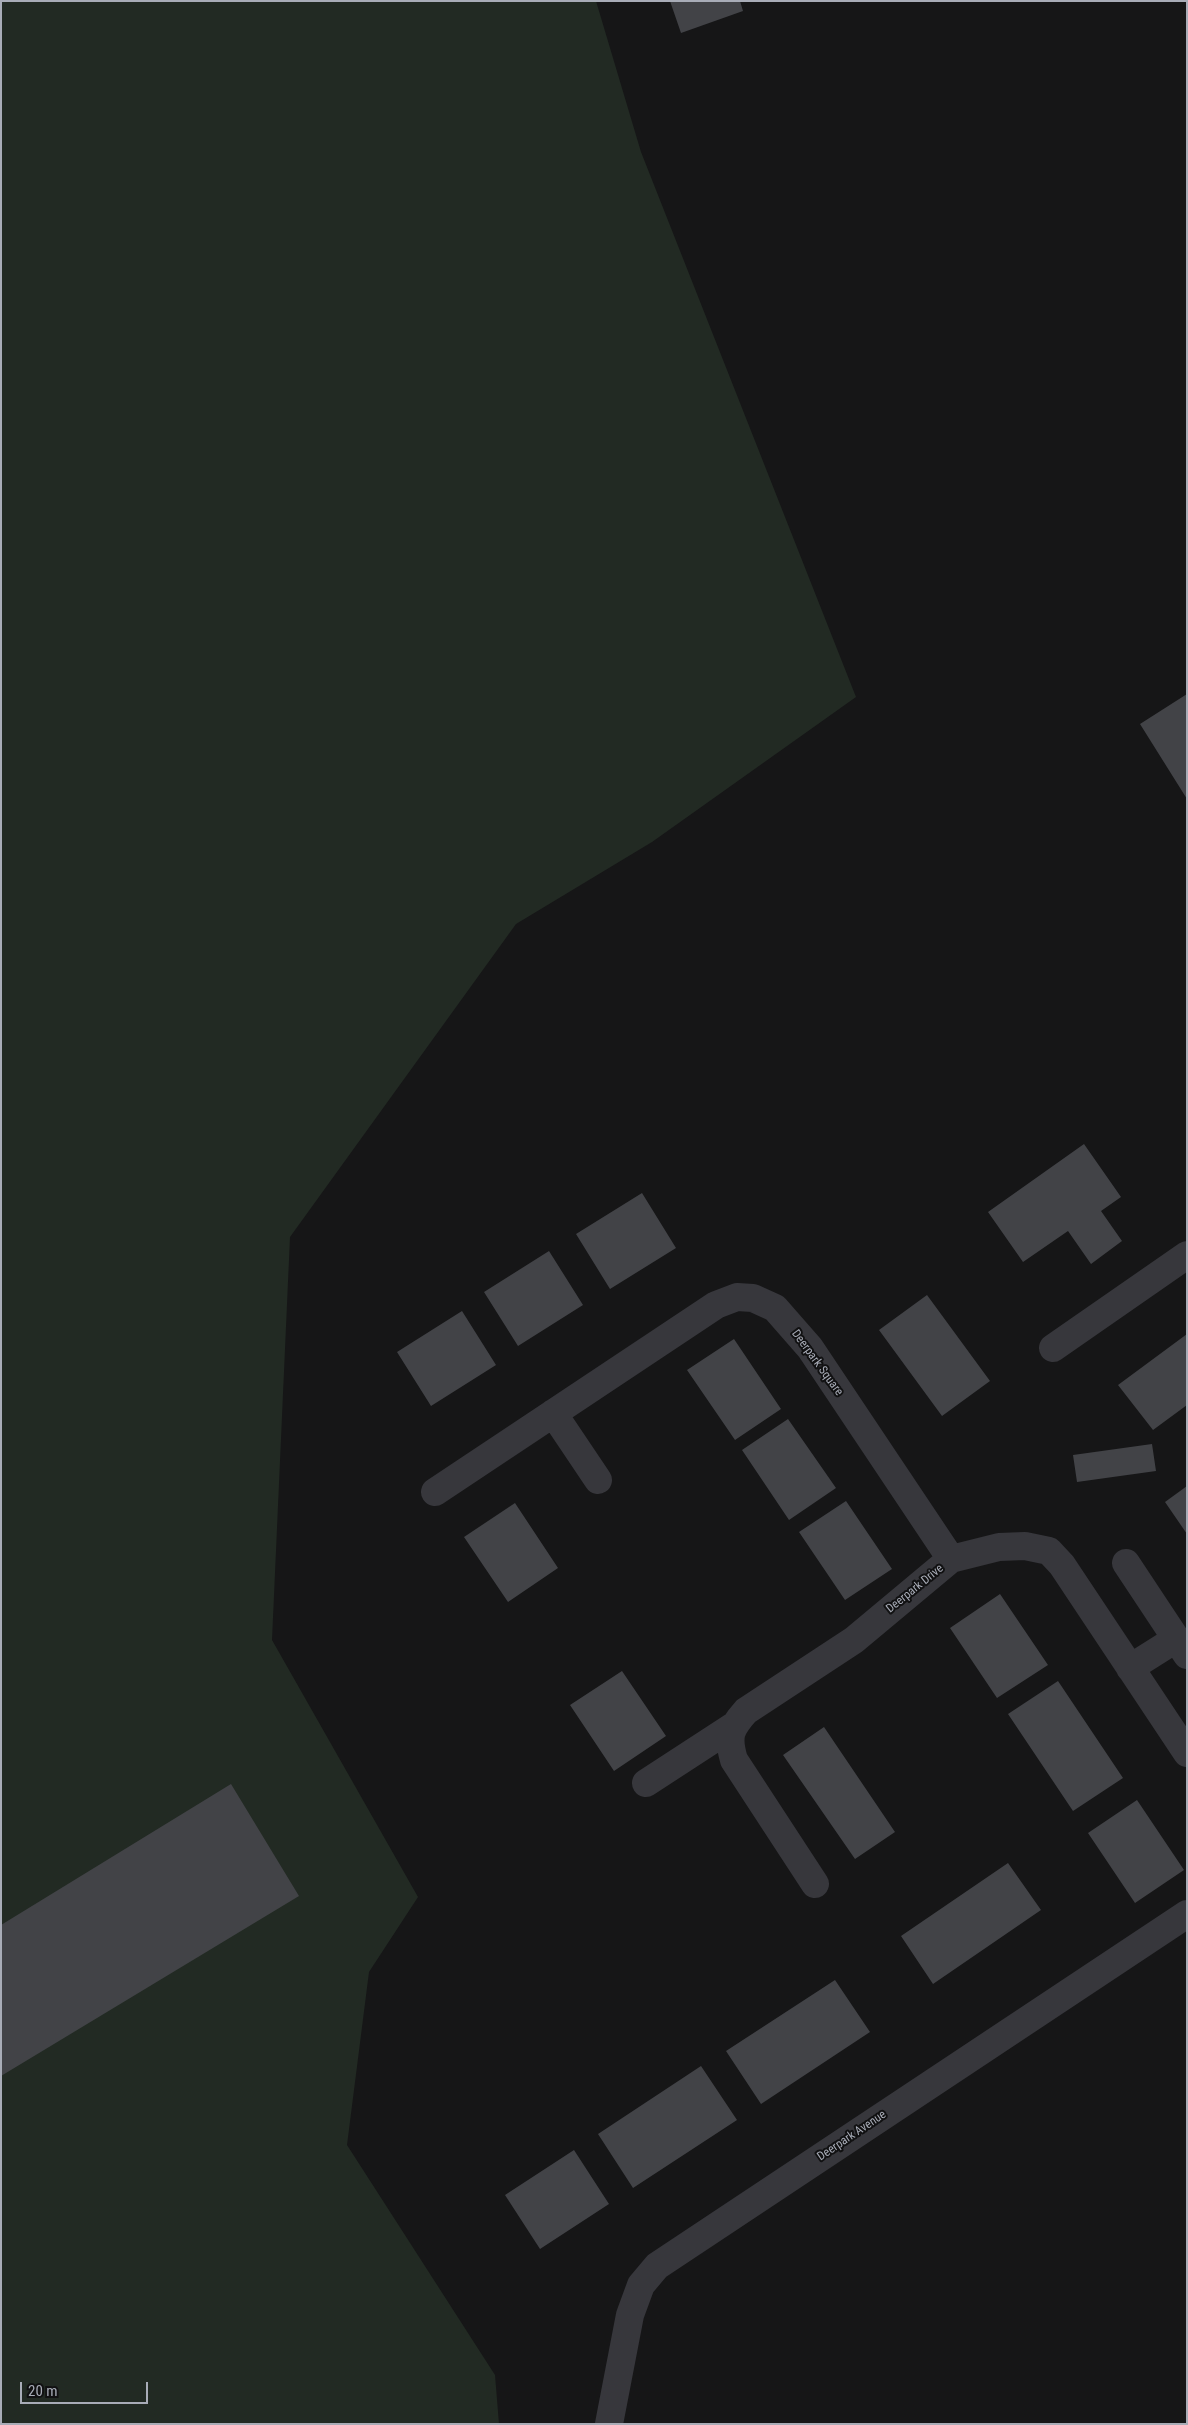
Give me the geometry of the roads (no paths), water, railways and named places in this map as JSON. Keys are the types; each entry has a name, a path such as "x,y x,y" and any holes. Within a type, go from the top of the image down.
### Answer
{"street":[{"path":"1053,1348 1187,1255"},
{"name":"Deerpark Square","path":"435,1492 716,1305 737,1297 753,1298 775,1308 810,1348 951,1559"},
{"path":"554,1413 598,1480"},
{"name":"Deerpark Drive","path":"646,1783 732,1726 746,1711 854,1640 951,1559 999,1547 1025,1546 1049,1551 1062,1565 1187,1753"},
{"path":"1126,1563 1182,1647 1130,1668"},
{"path":"732,1726 729,1745 734,1760 815,1884"},
{"name":"Deerpark Avenue","path":"609,2424 630,2315 641,2285 657,2266 1187,1914"}]}
